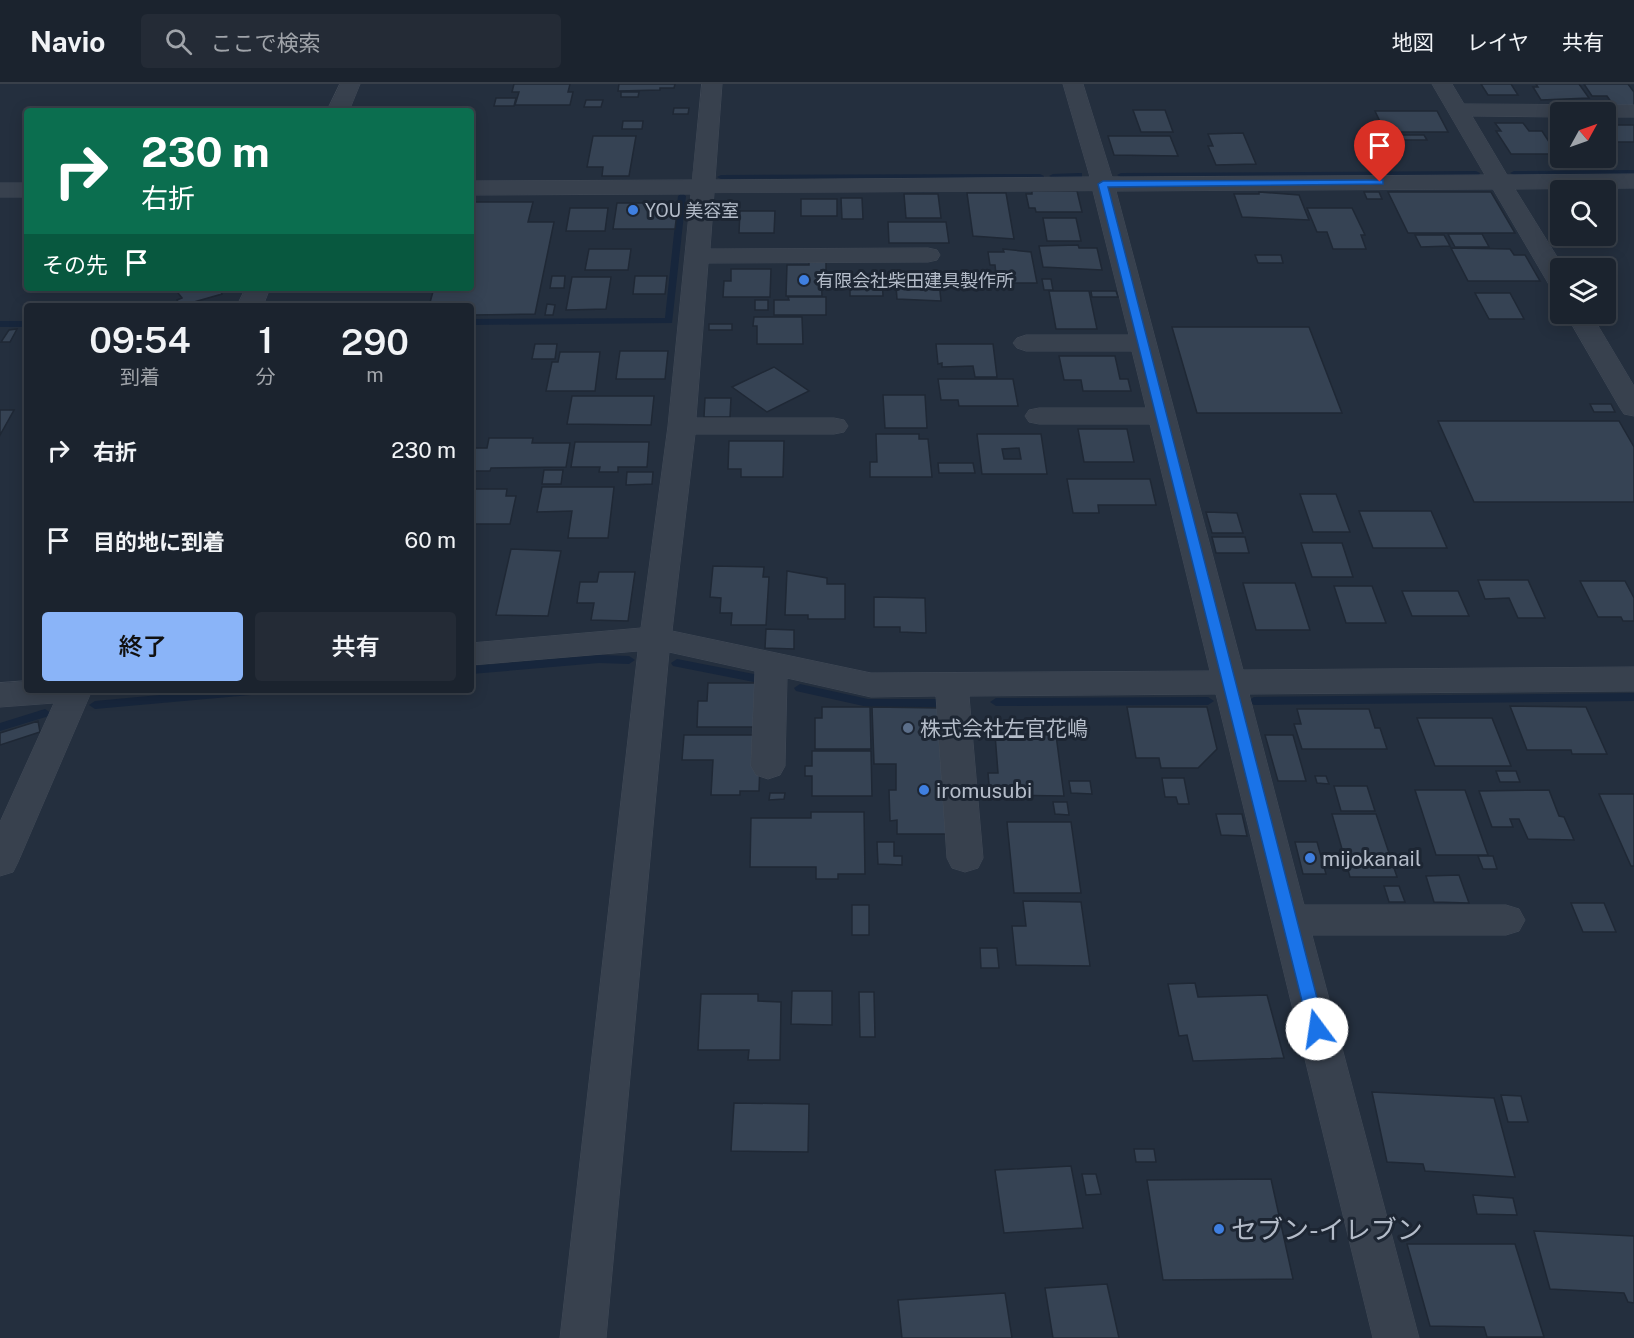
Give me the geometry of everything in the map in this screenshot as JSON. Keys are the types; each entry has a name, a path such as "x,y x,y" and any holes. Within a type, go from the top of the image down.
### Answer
{"street":[{"path":"339,108 350,84"},
{"path":"582,1338 655,638 682,426 712,84"},
{"path":"1073,84 1103,184 1396,1338"},
{"path":"1442,84 1550,266"},
{"path":"1457,110 1634,111"},
{"path":"474,188 1634,181"},
{"path":"0,190 24,190"},
{"path":"696,256 928,255"},
{"path":"1584,324 1634,408"},
{"path":"1026,342 1143,343"},
{"path":"1039,416 1161,416"},
{"path":"682,426 834,426"},
{"path":"474,654 655,638 871,685 1634,679"},
{"path":"768,766 771,663"},
{"path":"952,685 964,858"},
{"path":"0,695 30,693"},
{"path":"0,862 73,693"},
{"path":"1289,920 1506,920"}],"building":[{"path":"514,84 570,84 568,92 573,92 570,105 515,105 519,92 512,92"},
{"path":"619,84 675,84 674,88 660,88 660,90 618,91"},
{"path":"1481,84 1511,84 1518,95 1488,95"},
{"path":"1536,84 1579,84 1589,98 1541,100 1533,87 1538,87"},
{"path":"1584,84 1628,84 1634,92 1634,106 1616,106 1616,102 1611,102 1607,96 1592,96"},
{"path":"621,92 639,92 638,97 621,97"},
{"path":"496,98 516,98 514,106 494,106"},
{"path":"586,100 603,100 601,107 584,107"},
{"path":"674,108 689,108 688,114 673,114"},
{"path":"1133,110 1165,110 1173,132 1141,132"},
{"path":"1375,111 1437,111 1448,132 1385,132"},
{"path":"623,121 643,121 642,129 622,129"},
{"path":"1495,123 1523,123 1529,131 1542,131 1550,143 1550,154 1511,154 1496,131 1501,131"},
{"path":"1616,125 1634,125 1634,142 1616,142"},
{"path":"1243,133 1256,164 1216,165 1208,146 1213,146 1208,134"},
{"path":"1401,135 1424,135 1427,140 1404,140"},
{"path":"593,136 636,136 629,176 602,176 603,167 587,167"},
{"path":"1108,136 1170,136 1178,156 1114,155"},
{"path":"1032,191 1077,191 1082,212 1036,212 1035,208 1029,208 1026,194 1032,194"},
{"path":"1259,192 1299,195 1309,220 1242,217 1234,194 1259,194"},
{"path":"1364,192 1379,192 1382,199 1367,199"},
{"path":"1388,192 1491,192 1515,233 1408,233"},
{"path":"967,193 1006,193 1014,239 973,236"},
{"path":"904,194 938,194 941,218 906,218"},
{"path":"841,198 862,198 863,219 842,219"},
{"path":"801,199 837,199 837,216 801,216"},
{"path":"474,202 533,202 528,222 554,222 535,314 474,315 474,303 430,303 433,291 474,291"},
{"path":"617,203 678,203 675,229 613,229"},
{"path":"570,208 608,208 605,231 566,231"},
{"path":"1307,208 1352,208 1365,235 1361,235 1366,249 1333,249 1327,232 1317,232"},
{"path":"740,211 775,211 774,233 739,233"},
{"path":"1043,218 1076,218 1081,241 1047,241"},
{"path":"888,222 946,222 949,243 889,243"},
{"path":"1448,234 1482,234 1489,247 1455,247"},
{"path":"1415,235 1444,235 1450,246 1421,247"},
{"path":"1078,245 1079,248 1097,248 1102,270 1043,267 1039,246"},
{"path":"1451,248 1510,249 1514,255 1525,255 1540,281 1468,281"},
{"path":"589,249 631,249 628,270 585,270"},
{"path":"1003,249 1031,252 1037,283 997,283 995,265 990,265 988,252 1004,252"},
{"path":"1255,255 1281,255 1283,263 1258,263"},
{"path":"809,261 826,261 826,270 821,270 822,296 786,296 787,265 809,265"},
{"path":"731,269 771,269 770,297 723,297 724,281 731,281"},
{"path":"895,272 938,272 941,301 897,299"},
{"path":"843,275 882,275 883,296 850,296 850,286 843,286"},
{"path":"552,276 565,276 564,288 550,288"},
{"path":"635,276 667,276 665,294 633,294"},
{"path":"572,277 611,277 606,309 566,310"},
{"path":"1042,279 1051,279 1053,290 1044,290"},
{"path":"176,291 220,291 222,294 190,303 178,303 177,300 182,298"},
{"path":"1049,291 1089,291 1097,329 1056,329"},
{"path":"1091,291 1116,291 1118,297 1092,297"},
{"path":"1475,293 1510,293 1524,319 1489,319"},
{"path":"788,297 826,297 826,315 774,315 774,300 789,300"},
{"path":"755,300 768,300 768,310 755,310"},
{"path":"547,304 555,305 553,315 545,315"},
{"path":"754,317 802,317 803,344 757,344 757,326 753,326"},
{"path":"709,324 732,324 732,330 709,330"},
{"path":"1172,327 1309,327 1342,413 1197,413"},
{"path":"17,329 10,342 1,342 9,330"},
{"path":"535,344 557,344 555,359 532,359"},
{"path":"936,344 993,344 997,377 975,377 973,366 942,367 942,363 938,364"},
{"path":"620,351 668,351 665,379 616,379"},
{"path":"560,352 600,352 595,391 546,391 552,362 558,362"},
{"path":"1059,356 1115,356 1120,379 1128,379 1131,391 1083,391 1081,380 1064,380"},
{"path":"774,367 809,391 767,412 732,387"},
{"path":"938,379 1013,379 1018,406 959,406 958,400 941,400"},
{"path":"883,395 925,395 927,428 885,428"},
{"path":"572,396 654,396 651,425 567,424"},
{"path":"705,398 731,398 730,417 704,417"},
{"path":"1590,404 1611,404 1615,412 1594,412"},
{"path":"0,410 14,410 0,435"},
{"path":"1438,421 1619,421 1634,447 1634,502 1474,502"},
{"path":"1078,429 1127,429 1134,462 1084,462"},
{"path":"876,434 919,434 919,439 928,439 932,477 870,477 870,462 877,462"},
{"path":"977,434 1041,434 1047,474 982,474","holes":["1019,448 1021,459 1004,459 1002,449"]},
{"path":"489,438 533,438 532,443 570,443 566,467 491,468 490,471 474,471 474,448 487,448"},
{"path":"729,441 784,441 783,477 741,477 741,469 728,469"},
{"path":"575,442 649,442 647,467 618,467 618,472 599,472 600,467 571,467"},
{"path":"938,463 973,463 975,473 939,473"},
{"path":"544,470 563,470 561,484 542,484"},
{"path":"627,472 653,472 652,484 626,485"},
{"path":"1067,479 1150,479 1156,505 1098,505 1099,513 1073,513"},
{"path":"542,487 614,487 608,538 568,538 572,511 537,512"},
{"path":"474,489 507,489 506,496 516,496 510,524 474,524"},
{"path":"1300,494 1336,494 1350,532 1313,532"},
{"path":"1359,511 1431,511 1447,548 1373,548"},
{"path":"1206,512 1237,513 1243,533 1212,533"},
{"path":"1212,537 1245,537 1249,553 1216,553"},
{"path":"1301,543 1342,543 1353,577 1312,577"},
{"path":"511,549 561,551 548,616 496,615"},
{"path":"713,566 764,567 763,577 769,577 766,625 731,625 732,613 720,613 721,598 710,597"},
{"path":"787,571 827,578 827,584 845,584 845,619 808,619 808,615 785,615"},
{"path":"599,572 635,572 628,621 591,620 594,603 577,603 580,582 597,582"},
{"path":"1478,580 1528,580 1545,618 1518,618 1509,598 1485,599"},
{"path":"1580,581 1625,581 1634,598 1634,621 1623,621 1621,617 1598,617"},
{"path":"1243,583 1295,583 1310,630 1256,630"},
{"path":"1334,586 1372,586 1386,623 1346,623"},
{"path":"1402,591 1458,591 1469,616 1412,616"},
{"path":"874,597 925,598 926,633 900,632 900,627 874,627"},
{"path":"766,629 794,630 794,649 765,648"},
{"path":"708,683 759,683 757,727 697,727 698,701 707,701"},
{"path":"1510,706 1586,707 1607,754 1572,754 1571,750 1527,750"},
{"path":"822,707 870,707 871,749 815,749 815,718 822,718"},
{"path":"872,707 941,708 949,834 897,834 897,820 890,821 889,790 896,790 896,764 874,764"},
{"path":"1127,707 1207,707 1217,749 1198,768 1161,768 1159,758 1136,758"},
{"path":"1297,709 1369,709 1375,728 1380,728 1387,749 1302,749 1294,724 1301,724"},
{"path":"1417,718 1492,718 1511,766 1435,766"},
{"path":"38,721 40,732 0,745 0,733"},
{"path":"995,734 1056,735 1064,796 990,795 988,773 998,773"},
{"path":"684,735 761,735 759,791 740,791 740,795 711,795 713,760 682,760"},
{"path":"1265,735 1293,735 1306,781 1278,781"},
{"path":"812,751 871,751 872,796 812,796 812,776 805,776 805,766 812,766"},
{"path":"1496,771 1516,771 1520,782 1500,782"},
{"path":"1315,776 1326,776 1329,784 1317,783"},
{"path":"1162,778 1184,778 1189,804 1178,804 1176,797 1165,797"},
{"path":"1069,781 1090,781 1092,794 1071,793"},
{"path":"1334,786 1367,786 1375,811 1341,811"},
{"path":"1415,790 1465,790 1488,855 1436,855"},
{"path":"1549,790 1559,816 1564,817 1574,840 1528,839 1519,819 1510,819 1513,827 1492,827 1479,791"},
{"path":"770,793 785,793 784,799 769,800"},
{"path":"1599,794 1634,794 1634,866 1631,866"},
{"path":"1053,802 1067,802 1069,815 1055,814"},
{"path":"811,812 864,812 865,874 838,874 838,879 816,879 816,867 750,867 751,818 811,818"},
{"path":"1216,814 1242,814 1247,836 1221,835"},
{"path":"1332,814 1376,814 1397,877 1350,877"},
{"path":"1007,822 1071,822 1081,893 1014,893"},
{"path":"877,842 894,842 894,856 902,856 902,865 878,864"},
{"name":"mijokanail","path":"1295,842 1317,842 1326,874 1303,874"},
{"path":"1478,856 1493,856 1497,869 1483,869"},
{"path":"1459,875 1469,903 1434,902 1426,876"},
{"path":"1384,886 1399,886 1405,902 1389,902"},
{"path":"1023,901 1081,902 1090,966 1016,965 1012,926 1026,926"},
{"path":"1571,903 1604,903 1616,932 1583,932"},
{"path":"852,905 869,905 869,935 852,935"},
{"path":"980,948 997,948 999,968 981,968"},
{"path":"1195,983 1198,997 1267,995 1284,1058 1193,1061 1187,1035 1179,1036 1168,984"},
{"path":"792,991 832,991 832,1025 791,1024"},
{"path":"859,992 874,992 875,1037 860,1037"},
{"path":"701,994 758,994 758,1001 781,1002 780,1060 748,1060 749,1050 698,1050"},
{"path":"1372,1092 1494,1098 1515,1177 1425,1171 1423,1164 1387,1162"},
{"path":"1501,1095 1521,1096 1528,1122 1508,1122"},
{"path":"734,1103 809,1104 808,1152 731,1151"},
{"path":"1134,1149 1154,1149 1156,1162 1136,1162"},
{"path":"1071,1166 1083,1228 1004,1233 995,1170"},
{"path":"1082,1174 1096,1174 1101,1194 1086,1195"},
{"path":"1271,1179 1293,1279 1163,1280 1147,1180"},
{"path":"1473,1195 1513,1198 1517,1215 1477,1214"},
{"path":"1534,1231 1634,1236 1634,1303 1628,1302 1624,1293 1550,1289"},
{"path":"1407,1244 1515,1244 1544,1337 1487,1337 1484,1327 1430,1326"},
{"path":"1107,1284 1119,1338 1053,1338 1045,1288"},
{"path":"1005,1293 1012,1338 902,1338 898,1300"}],"waterway":[{"path":"1514,173 1634,172"},
{"path":"1121,175 1476,173"},
{"path":"1053,176 1079,175"},
{"path":"721,177 1040,176"},
{"path":"474,322 669,321 682,196"},
{"path":"0,324 24,324"},
{"path":"474,670 599,659 629,660"},
{"path":"677,663 759,679"},
{"path":"800,688 868,703 940,703"},
{"path":"95,705 228,693"},
{"path":"1254,701 1634,697"},
{"path":"996,702 1208,701"},
{"path":"0,727 45,713"}],"place":[{"name":"YOU 美容室","path":"633,210"},
{"name":"有限会社柴田建具製作所","path":"804,280"},
{"name":"株式会社左官花嶋","path":"908,728"},
{"name":"iromusubi","path":"924,790"},
{"name":"mijokanail","path":"1310,858"},
{"name":"セブン-イレブン","path":"1219,1229"}],"route":[{"path":"1317,1029 1103,184 1380,182"}]}
